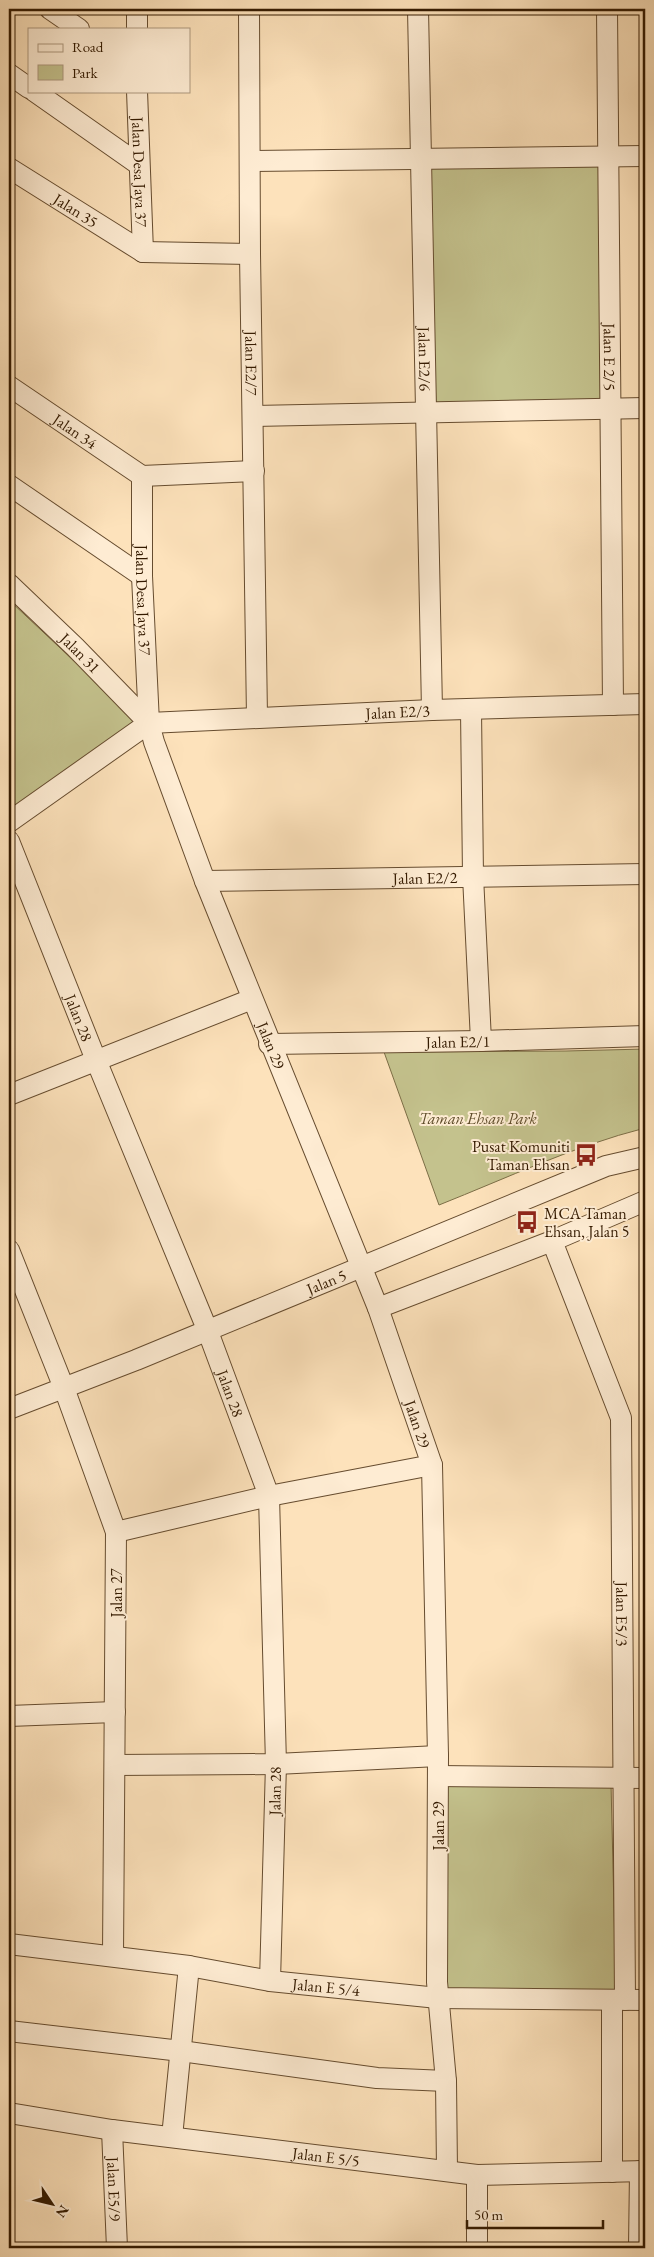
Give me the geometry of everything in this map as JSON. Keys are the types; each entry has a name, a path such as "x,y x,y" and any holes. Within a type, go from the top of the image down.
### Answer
{"street":[{"path":"50,9 78,28"},
{"path":"137,9 137,28"},
{"name":"Jalan E2/7","path":"250,9 250,254 254,416 257,717"},
{"name":"Jalan E2/6","path":"418,9 432,710"},
{"name":"Jalan E 2/5","path":"607,9 613,705"},
{"path":"9,74 28,87"},
{"path":"35,92 138,164"},
{"name":"Jalan Desa Jaya 37","path":"137,92 138,164 143,252"},
{"path":"251,161 645,156"},
{"name":"Jalan 35","path":"9,168 143,252"},
{"path":"143,252 250,254"},
{"name":"Jalan 34","path":"9,386 142,476"},
{"path":"254,416 645,408"},
{"path":"142,476 254,471"},
{"name":"Jalan Desa Jaya 37","path":"142,476 142,576 149,723"},
{"path":"9,485 142,576"},
{"name":"Jalan 31","path":"9,584 75,646 149,723"},
{"name":"Jalan E2/3","path":"149,723 432,710 645,704"},
{"path":"471,710 472,876 481,1041"},
{"path":"9,822 149,723"},
{"name":"Jalan 29","path":"149,723 205,881 269,1044 378,1308 432,1465 438,1756 438,1998 446,2081 447,2171"},
{"name":"Jalan 28","path":"9,841 96,1060 207,1329 269,1496 276,1764 270,1981"},
{"name":"Jalan E2/2","path":"205,881 645,874"},
{"path":"9,1095 252,999"},
{"name":"Jalan E2/1","path":"269,1044 481,1041 645,1036"},
{"name":"Jalan 5","path":"9,1409 606,1166 645,1158"},
{"path":"378,1308 552,1241 645,1202"},
{"name":"Jalan E5/3","path":"552,1241 621,1418 624,1778 619,2000 612,2172"},
{"name":"Jalan 27","path":"9,1250 64,1388 116,1532 113,1955"},
{"path":"116,1532 269,1496 432,1465"},
{"path":"9,1716 115,1712"},
{"path":"114,1765 276,1764 438,1756"},
{"path":"438,1776 645,1778"},
{"name":"Jalan E 5/4","path":"9,1944 113,1955 189,1966 270,1981 438,1998 645,2000"},
{"path":"172,2137 189,1966"},
{"path":"9,2031 180,2051 377,2078 446,2081"},
{"name":"Jalan E 5/5","path":"9,2114 112,2130 477,2175 643,2171"},
{"name":"Jalan E5/9","path":"112,2130 117,2248"},
{"path":"640,2248 643,2171"},
{"path":"477,2175 477,2248"}],"green space":[{"path":"608,157 610,409 426,411 421,159"},
{"path":"9,600 141,724 9,810"},
{"name":"Taman Ehsan Park","path":"645,1049 645,1128 567,1153 439,1205 384,1052 566,1051"},
{"path":"446,1781 611,1784 616,1993 446,1992"}],"place":[{"name":"Pusat Komuniti Taman Ehsan","path":"586,1155"},
{"name":"MCA Taman Ehsan, Jalan 5","path":"527,1222"}]}
